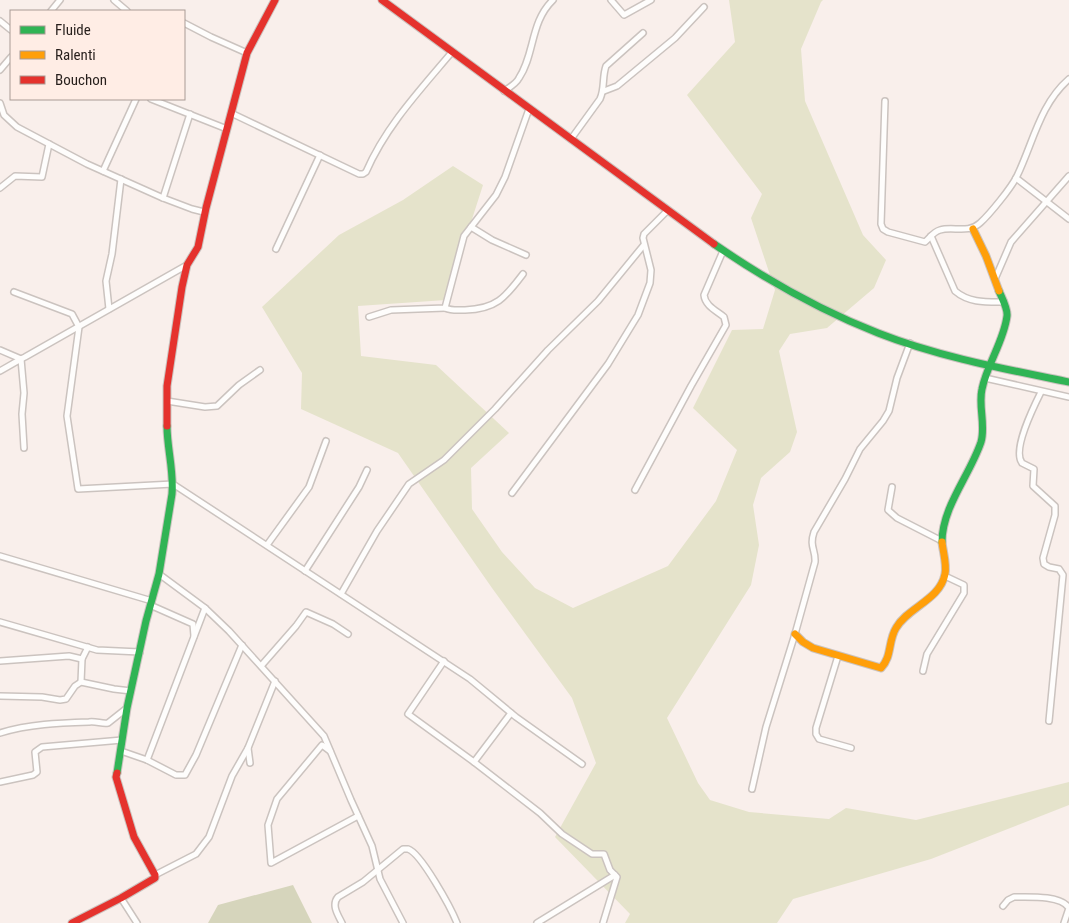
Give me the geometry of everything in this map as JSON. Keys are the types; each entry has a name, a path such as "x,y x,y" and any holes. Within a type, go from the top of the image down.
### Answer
{"street":[{"path":"51,0 58,2"},
{"path":"114,0 126,10"},
{"path":"155,875 134,837 116,777 127,708 159,574 173,484 167,441 166,386 171,367 187,265 198,247 204,212 247,53 275,0"},
{"path":"382,0 667,211 723,251 770,281 854,324 942,354 1069,382"},
{"path":"504,91 520,78 538,22 553,0"},
{"path":"611,0 624,15 651,0"},
{"path":"604,91 616,86 675,38 704,6"},
{"path":"0,21 10,29"},
{"path":"185,24 247,53"},
{"path":"571,139 604,91 604,72 606,66 644,33"},
{"path":"232,113 359,174 363,174 366,172 383,139 409,103 452,52"},
{"path":"0,70 10,58"},
{"path":"6,64 10,67"},
{"path":"885,101 881,224 883,229 888,232 925,242 938,231 944,229 973,229 981,222 1016,178 1040,119 1053,98 1069,79"},
{"path":"104,171 136,100"},
{"path":"154,100 227,129"},
{"path":"0,103 8,120 17,127 121,179 163,198 204,212"},
{"path":"445,308 464,236 496,195 505,177 529,109"},
{"path":"163,198 190,114"},
{"path":"0,188 15,176 42,177 49,144"},
{"path":"276,248 320,154"},
{"path":"995,279 1011,242 1069,176"},
{"path":"1016,178 1069,219"},
{"path":"108,310 106,281 112,254 121,179"},
{"path":"512,493 608,364 638,315 650,283 651,270 644,246 644,234 667,211"},
{"path":"471,227 492,240 526,255"},
{"path":"795,634 813,648 878,668 884,666 891,641 899,624 932,596 945,576 945,565 940,540 952,506 980,444 983,430 981,411 982,391 989,365 1008,314 973,229"},
{"path":"931,236 955,291 961,297 971,300 1004,302"},
{"path":"341,594 377,531 409,484 444,460 496,409 548,350 598,301 644,246"},
{"path":"635,490 726,325 724,317 709,305 704,295 723,251"},
{"path":"0,371 187,265"},
{"path":"369,317 390,310 445,308 450,311 483,309 497,302 523,274"},
{"path":"14,292 72,314 78,327 67,416 78,489 173,484 470,679 512,713 582,764"},
{"path":"752,789 766,727 816,558 811,541 814,532 860,449 889,411 910,343"},
{"path":"0,350 21,358"},
{"path":"21,358 24,393 22,414 24,448"},
{"path":"167,401 205,407 217,406 260,370"},
{"path":"985,378 1069,397"},
{"path":"1041,392 1025,427 1020,457 1022,463 1034,469 1033,486 1055,506 1055,515 1043,558 1044,564 1059,569 1063,575 1049,721"},
{"path":"267,545 309,487 326,441"},
{"path":"306,570 359,487 367,470"},
{"path":"892,487 888,510 897,518 940,540"},
{"path":"0,556 151,603 192,624 194,636"},
{"path":"159,574 205,608 242,645 324,736 372,846 377,872 403,923"},
{"path":"923,671 927,654 964,593 964,585 945,576"},
{"path":"147,760 205,608"},
{"path":"261,666 306,612 333,624 348,634"},
{"path":"0,622 97,650 140,652"},
{"path":"120,751 147,760 176,775 185,775 196,755 242,645"},
{"path":"81,682 82,659 88,647"},
{"path":"0,661 69,656 82,659"},
{"path":"838,656 819,716 816,734 819,739 851,748"},
{"path":"444,662 408,714 540,813 562,834 592,854 604,854 610,870 617,877 603,923"},
{"path":"72,923 121,898 152,880 155,875 196,854 210,837 232,776 248,748 275,681"},
{"path":"0,696 66,699 75,686 81,682 131,691"},
{"path":"0,733 26,726 93,721 108,723 127,708"},
{"path":"474,762 512,713"},
{"path":"0,782 34,775 37,772 36,752 42,747 122,740"},
{"path":"331,752 322,745 277,798 268,825 271,863 358,816"},
{"path":"248,748 250,763"},
{"path":"342,923 334,906 338,897 377,872 403,849 408,848 412,850 441,893 457,923"},
{"path":"537,923 615,875"},
{"path":"1003,906 1014,897 1060,900 1067,904 1069,908 1066,919"},
{"path":"121,898 137,923"}],"shaded area":[{"path":"729,0 823,0 801,49 805,101 863,235 886,260 874,288 827,328 790,334 779,351 797,432 790,452 761,478 753,505 759,545 751,585 667,718 698,783 710,800 749,812 829,819 846,808 916,820 1069,782 1069,805 931,859 793,899 777,923 625,923 630,914 555,837 596,763 572,698 492,588 398,453 301,409 302,373 262,307 339,235 403,200 453,166 483,185 446,300 358,306 361,356 436,365 509,433 471,468 472,509 502,552 535,588 573,608 668,566 716,501 737,450 693,408 732,330 763,329 775,290 751,218 762,194 687,95 735,42"}],"green space":[{"path":"293,885 312,923 208,923 218,905"}],"traffic: fast":[{"path":"714,244 793,293 878,333 948,356 1069,382"},
{"path":"942,542 943,529 951,504 981,442 983,429 982,389 1003,334 1007,316 1006,307 999,291"},
{"path":"117,773 127,708 146,621 159,574 172,494 167,426"}],"traffic: slow":[{"path":"973,229 986,256 999,291"},
{"path":"795,634 813,648 881,668 887,659 892,638 901,621 930,597 942,583 946,566 942,542"}],"traffic: jam":[{"path":"167,426 167,386 187,265 198,247 206,208 247,53 275,0"},
{"path":"382,0 714,244"},
{"path":"72,923 155,878 134,837 116,777 117,773"}]}
